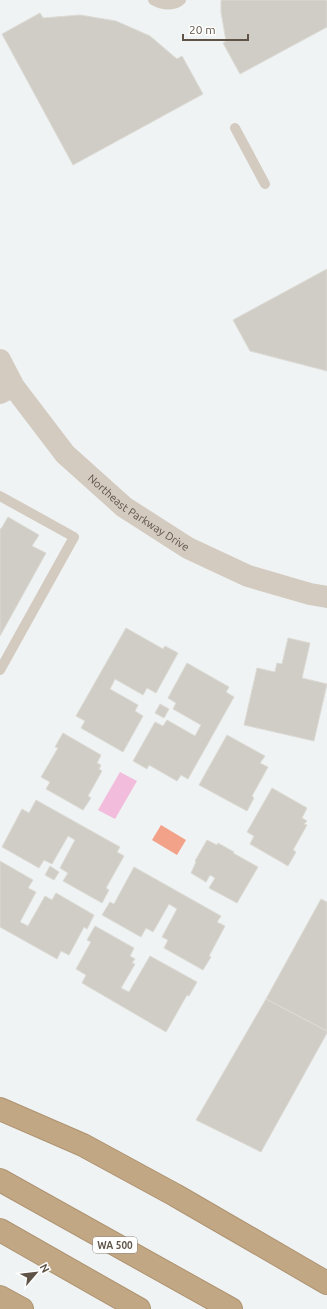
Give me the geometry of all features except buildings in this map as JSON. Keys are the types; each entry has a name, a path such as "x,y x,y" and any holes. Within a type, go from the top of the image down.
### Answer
{"highway":[{"path":"0,1109 84,1145 175,1195 327,1283"},
{"name":"WA 500","path":"0,1180 230,1309"},
{"path":"0,1230 138,1309"},
{"path":"0,1297 22,1309"}],"street":[{"name":"Northeast Parkway Drive","path":"0,360 7,391 65,454 124,507 188,548 248,576 310,594 327,597"}],"lane":[{"path":"153,0 166,5 178,3 181,0"},
{"path":"235,128 265,184"},
{"path":"0,496 74,537 0,670"}],"shaded area":[{"path":"120,772 137,781 115,819 98,810"},
{"path":"161,825 186,840 177,855 152,840"}]}
